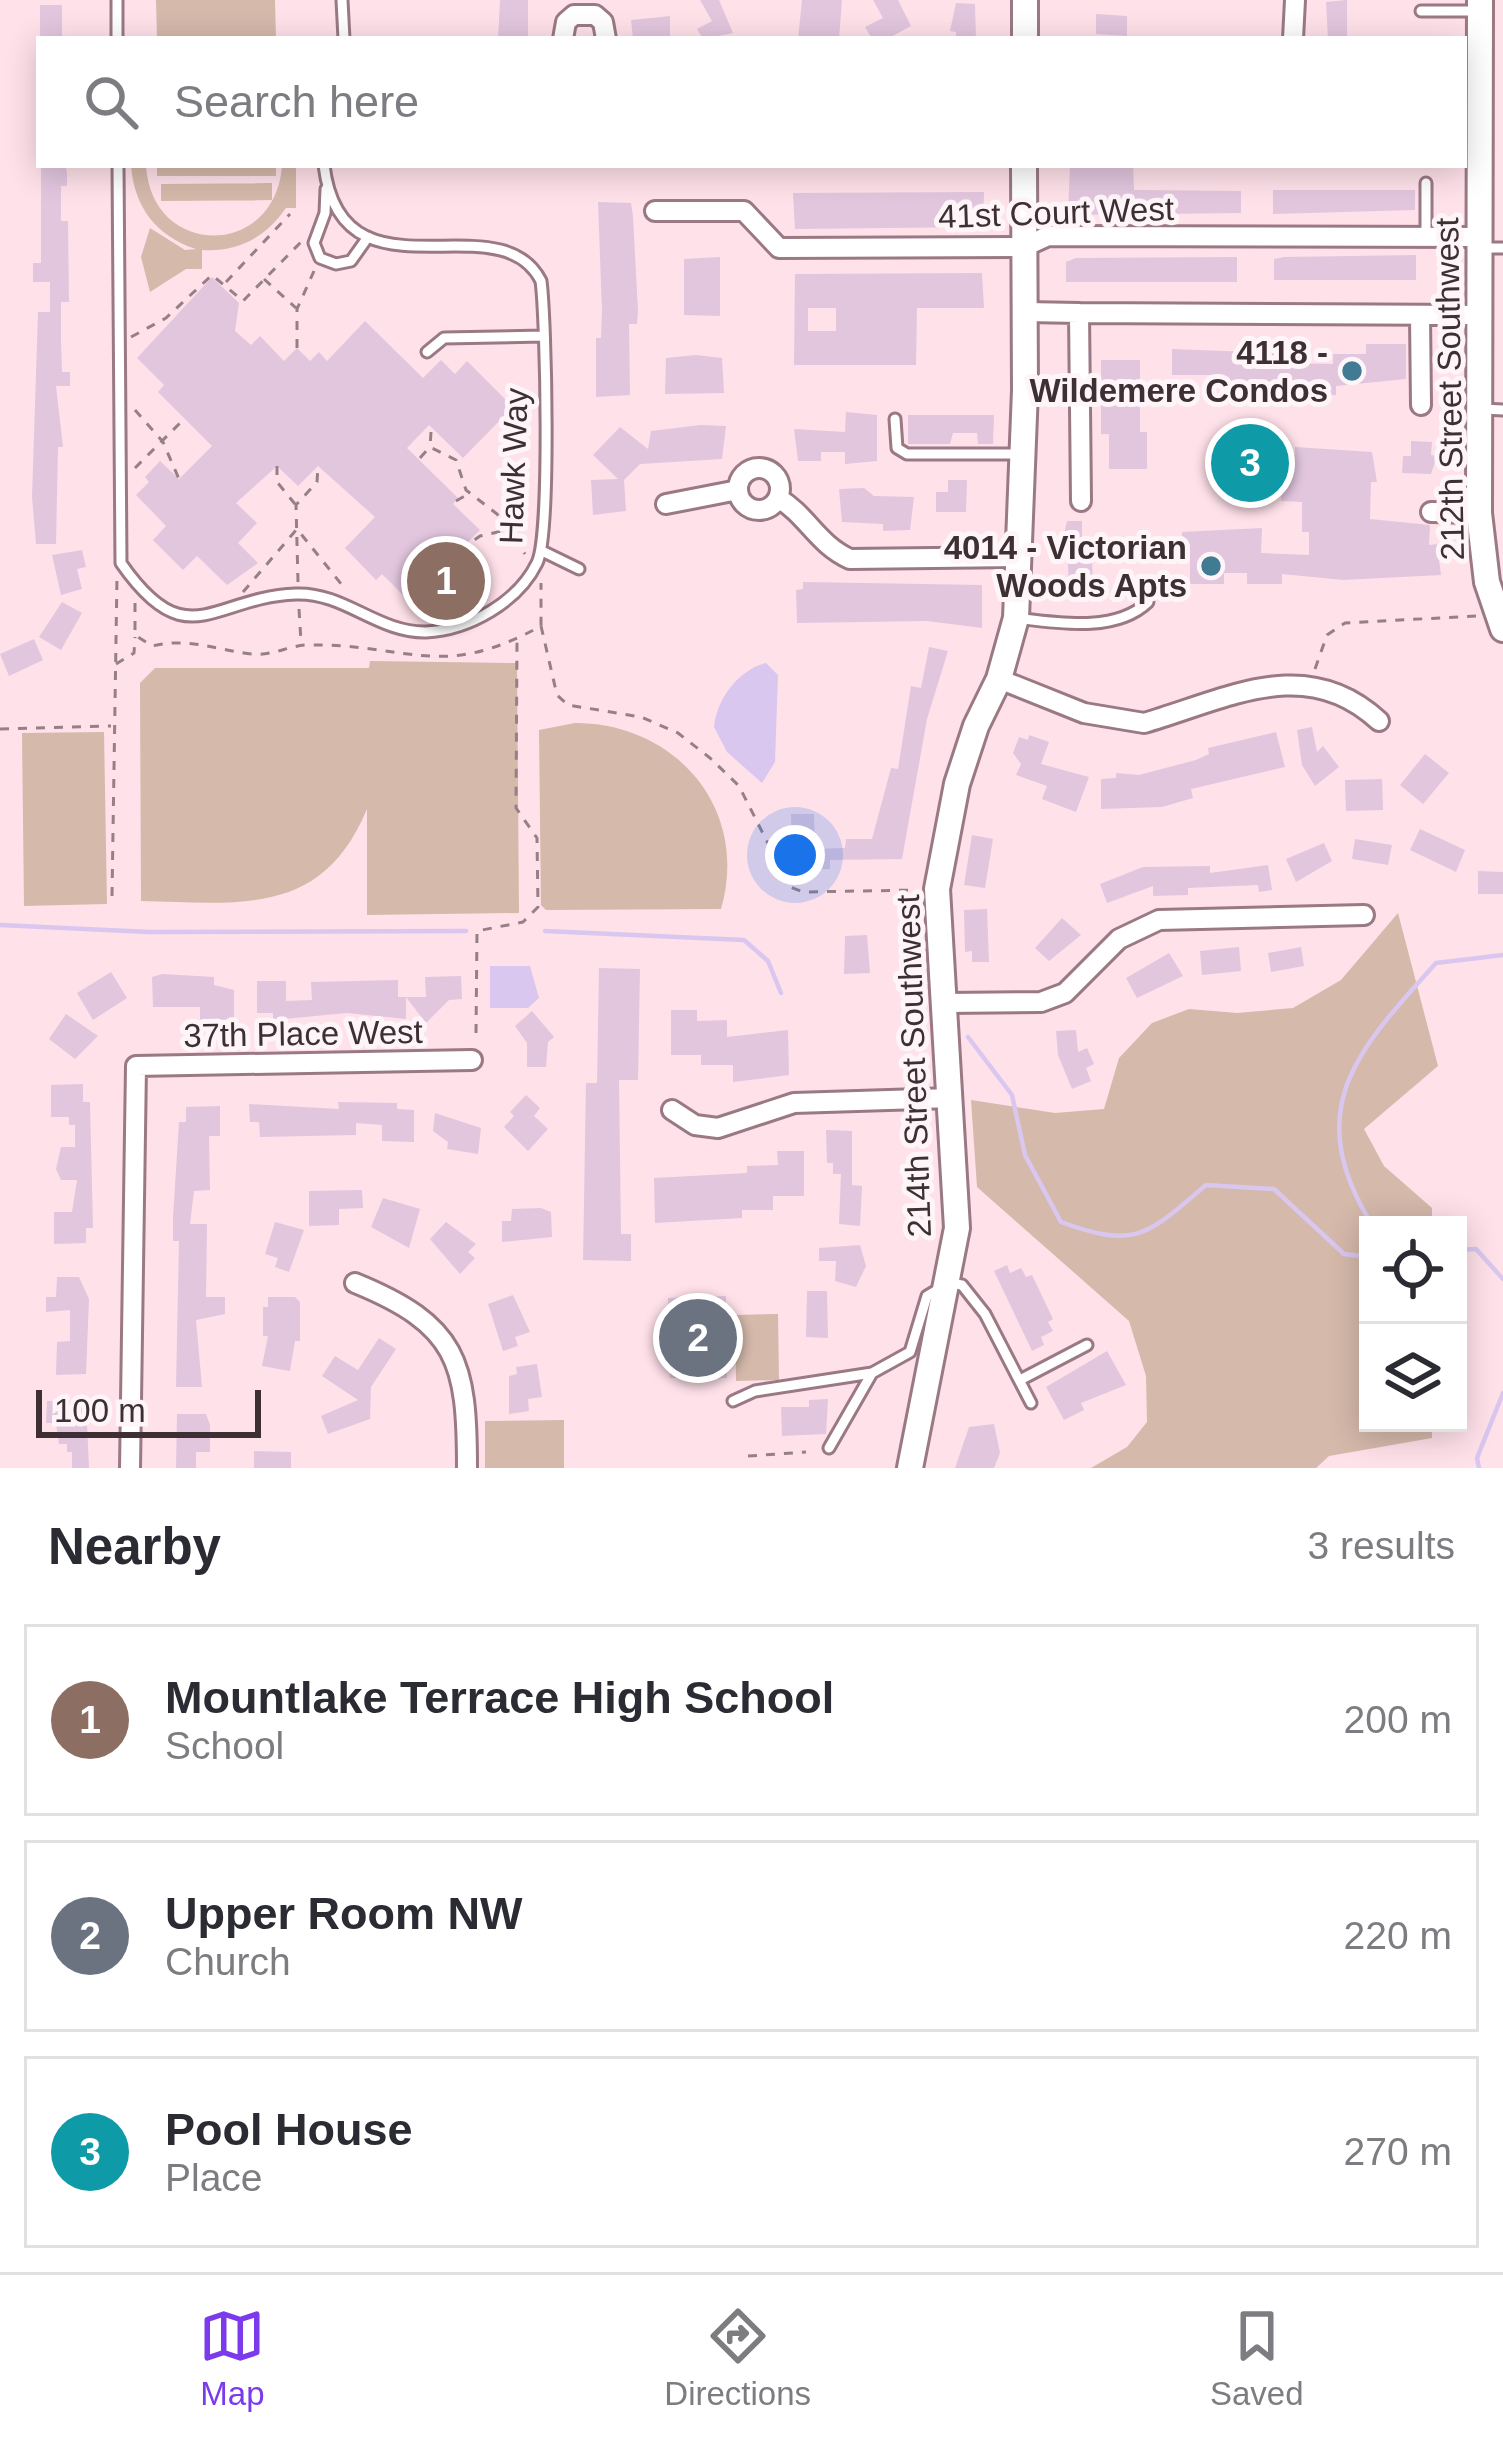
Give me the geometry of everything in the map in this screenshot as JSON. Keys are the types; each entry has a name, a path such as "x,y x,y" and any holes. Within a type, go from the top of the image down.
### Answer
{"street":[{"path":"1025,0 1025,36"},
{"path":"1293,36 1294,0"},
{"name":"212th Street Southwest","path":"1480,5 1471,102 1484,152 1476,243 1477,315 1490,410 1479,513 1487,582 1503,629"},
{"path":"570,8 595,15 603,22 605,36"},
{"name":"214th Street Southwest","path":"910,1468 949,1283 957,1209 937,889 957,784 976,726 999,679 1016,618 1024,454 1024,168"},
{"name":"41st Court West","path":"655,212 744,211 779,248 1024,247 1048,236 1426,237 1476,243"},
{"path":"1026,312 1477,315"},
{"path":"1079,314 1081,501"},
{"path":"1420,316 1421,405"},
{"path":"761,468 778,479 778,498 757,511 745,505 738,490 743,475 761,468"},
{"path":"666,504 738,490"},
{"path":"778,498 795,508 826,548 850,559 1020,557"},
{"path":"1431,512 1479,513"},
{"path":"999,679 1120,724 1144,723 1291,683 1319,684 1345,694 1379,721"},
{"path":"946,1003 1041,1002 1065,993 1119,939 1159,920 1364,915"},
{"name":"37th Place West","path":"130,1468 136,1066 472,1060"},
{"path":"672,1110 695,1125 718,1128 817,1100 952,1098"},
{"path":"355,1283 432,1324 454,1359 467,1399 467,1468"}],"lane":[{"path":"117,0 117,36"},
{"path":"342,0 344,36"},
{"path":"1420,11 1480,5"},
{"path":"118,168 121,562 144,595 187,616 214,615 298,593"},
{"path":"324,171 345,217 368,237 351,261 336,264 320,258 314,243 325,214 324,171"},
{"path":"1426,183 1426,237"},
{"name":"Hawk Way","path":"298,593 339,602 383,625 424,632 483,616 507,599 536,566 542,551 541,280 530,260 510,248 401,249 368,237"},
{"path":"1476,243 1503,248"},
{"path":"427,352 444,338 543,337"},
{"path":"896,419 897,448 907,454 1024,454"},
{"path":"542,551 580,569"},
{"path":"1016,618 1115,622 1134,616 1148,602"},
{"path":"733,1401 755,1390 872,1373 910,1352 927,1296 949,1283 962,1285 986,1314 1031,1403"},
{"path":"1020,1380 1087,1345"},
{"path":"829,1448 872,1373"}],"path":[{"path":"225,283 290,214"},
{"path":"129,338 166,319 212,275 243,301 301,242"},
{"path":"297,347 297,309 314,272"},
{"path":"264,279 297,309"},
{"path":"135,410 163,442 179,479"},
{"path":"135,468 185,418"},
{"path":"420,458 430,447 430,432"},
{"path":"430,447 456,460 470,493 483,500 536,566 541,626 557,695 568,705 640,717 679,733 710,758 739,786 790,887 803,892 937,889"},
{"path":"278,466 277,482 296,505 301,645"},
{"path":"296,505 317,482 318,466"},
{"path":"456,501 470,493"},
{"path":"297,529 342,585"},
{"path":"242,593 297,529"},
{"path":"460,550 480,536 508,530"},
{"path":"112,896 114,588 121,562"},
{"path":"113,664 122,664 134,653 135,603"},
{"path":"1314,670 1327,635 1345,623 1480,616"},
{"path":"135,635 152,646 191,640 260,655 301,645 454,658 483,655 541,626"},
{"path":"476,1033 477,931 523,922 538,907 537,838 516,808 517,639"},
{"path":"0,729 111,726"},
{"path":"748,1456 806,1451"}],"shaded area":[{"path":"156,0 275,0 276,36 157,36"},
{"path":"131,168 147,168 153,196 169,218 190,231 214,236 238,231 259,218 275,196 281,168 296,168 296,208 286,208 250,241 227,249 202,250 202,269 186,269 150,292 141,257 150,228 185,250 196,249 159,228 142,207"},
{"path":"157,168 276,168 276,176 157,176"},
{"path":"272,183 272,200 161,201 161,184"},
{"path":"370,661 517,663 519,913 367,915 367,809 348,844 327,869 302,886 245,901 141,901 140,683 155,668 369,668"},
{"path":"766,663 778,675 775,762 762,783 727,752 714,727 719,706 731,687 746,672"},
{"path":"575,723 611,727 644,738 673,755 697,778 725,838 727,872 721,909 546,910 541,905 539,730"},
{"path":"104,732 107,904 24,906 22,733"},
{"path":"1398,913 1438,1066 1364,1129 1384,1166 1432,1208 1432,1216 1359,1216 1359,1432 1432,1432 1432,1438 1329,1456 1316,1468 1091,1468 1127,1447 1147,1422 1146,1376 1129,1321 977,1187 971,1100 1055,1113 1104,1109 1119,1058 1152,1023 1189,1009 1237,1013 1293,1008 1341,980"},
{"path":"490,966 530,966 539,998 528,1008 490,1008"},
{"path":"778,1314 779,1380 736,1381 735,1315"},
{"path":"564,1420 564,1468 485,1468 485,1421"}],"building":[{"path":"500,0 528,0 528,36 498,36"},
{"path":"700,0 719,0 733,33 701,36 697,29 712,21"},
{"path":"802,0 842,0 839,36 798,36"},
{"path":"873,0 898,0 911,26 893,36 870,36 865,27 883,18"},
{"path":"1347,0 1347,36 1328,36 1326,2"},
{"path":"956,3 975,4 976,36 956,36 950,31"},
{"path":"40,5 62,5 62,36 40,36"},
{"path":"1096,14 1127,16 1127,36 1096,34"},
{"path":"670,16 670,36 633,36 631,20"},
{"path":"41,168 66,168 61,221 68,221 69,302 61,302 61,340 62,372 70,372 70,386 56,386 63,447 58,447 56,544 36,544 32,497 38,312 50,312 50,282 33,282 33,263 41,263"},
{"path":"1070,168 1133,168 1134,190 1241,191 1241,213 1068,215"},
{"path":"1273,190 1415,190 1415,210 1273,214"},
{"path":"984,192 983,227 795,229 793,193"},
{"path":"598,202 631,203 638,311 637,324 629,324 630,395 596,397 596,338 601,338 602,311"},
{"path":"1416,255 1416,280 1274,280 1274,259 1284,257"},
{"path":"720,257 720,316 684,315 684,259"},
{"path":"1237,257 1237,282 1066,282 1066,262 1076,258"},
{"path":"982,273 984,308 917,308 916,365 794,365 795,274","holes":["808,308 836,308 836,331 808,331"]},
{"path":"212,277 239,303 235,331 251,345 260,336 284,361 297,348 310,361 319,352 327,361 365,321 423,378 441,360 455,374 467,361 513,407 463,458 429,425 407,448 458,498 453,504 480,530 409,601 382,574 376,580 345,548 375,517 318,466 298,486 277,466 236,503 257,523 238,543 258,563 227,585 197,556 183,570 153,540 166,526 136,495 149,482 145,477 160,461 179,479 212,446 158,392 164,385 137,358"},
{"path":"1366,344 1406,344 1406,379 1336,386 1336,395 1298,395 1298,380 1212,387 1212,375 1172,375 1172,349 1249,352 1249,346 1281,346 1281,363 1333,364 1333,354 1366,354"},
{"path":"666,358 722,358 724,393 665,394"},
{"path":"1101,360 1140,360 1140,432 1147,432 1147,469 1109,469 1109,434 1101,434"},
{"path":"846,412 877,415 877,461 845,464 845,452 821,452 821,461 798,461 794,429 845,432"},
{"path":"908,415 994,415 993,444 978,444 977,433 953,433 950,444 908,444"},
{"path":"726,426 722,459 640,464 624,480 626,511 593,515 591,480 618,479 593,455 620,427 648,449 651,431"},
{"path":"1411,441 1432,442 1431,455 1437,456 1431,474 1402,473 1403,456 1411,456"},
{"path":"1295,447 1372,452 1377,482 1371,482 1370,519 1430,525 1429,545 1437,544 1441,575 1343,580 1282,574 1282,584 1247,584 1247,573 1224,573 1224,584 1190,584 1190,544 1182,543 1182,532 1262,528 1261,553 1309,555 1309,532 1302,532 1302,502 1281,501 1282,481 1274,480 1274,475 1241,477 1240,452 1295,455"},
{"path":"948,480 967,480 966,512 936,512 936,492 948,492"},
{"path":"864,488 874,496 914,497 910,530 883,531 883,524 842,522 839,489"},
{"path":"1067,521 1082,521 1082,537 1091,537 1093,583 1069,583 1067,552 1060,553"},
{"path":"82,550 86,567 77,569 82,589 61,595 52,555"},
{"path":"803,582 982,585 982,628 927,621 797,623 796,590 803,589"},
{"path":"62,602 82,613 61,650 39,637"},
{"path":"34,639 43,660 9,676 0,654"},
{"path":"929,647 948,651 927,719 902,859 830,860 830,869 798,870 792,859 791,814 814,814 815,849 845,848 846,839 872,839 891,768 898,769 911,686 921,688"},
{"path":"1312,727 1317,752 1323,746 1339,767 1315,786 1302,765 1297,730"},
{"path":"1276,732 1285,767 1191,789 1193,798 1162,807 1101,809 1101,779 1196,760 1209,754 1208,748"},
{"path":"1029,735 1049,742 1041,764 1089,777 1076,812 1042,799 1047,786 1016,775 1021,764 1013,753 1019,737 1028,740"},
{"path":"1425,754 1449,773 1423,804 1400,785"},
{"path":"1382,779 1383,810 1346,811 1345,780"},
{"path":"1420,829 1465,850 1456,872 1410,850"},
{"path":"972,835 993,839 985,888 964,885"},
{"path":"1355,839 1392,845 1388,865 1352,859"},
{"path":"1324,843 1332,861 1296,882 1286,859"},
{"path":"1268,865 1272,890 1259,892 1258,885 1188,888 1188,895 1153,896 1153,886 1107,903 1100,884 1143,867 1210,866 1210,873"},
{"path":"1478,871 1503,872 1503,894 1478,894"},
{"path":"987,909 989,962 972,962 972,951 965,952 964,910"},
{"path":"1062,918 1081,935 1049,961 1035,948"},
{"path":"867,935 870,973 844,974 845,936"},
{"path":"1239,947 1241,971 1202,975 1200,951"},
{"path":"1301,947 1304,966 1271,972 1268,953"},
{"path":"1169,953 1183,976 1137,998 1126,978"},
{"path":"599,968 640,969 638,1080 619,1080 621,1234 631,1234 631,1261 583,1260 586,1083 597,1083"},
{"path":"111,972 127,998 93,1020 77,993"},
{"path":"461,976 462,999 449,1000 426,1023 406,997 426,997 425,977"},
{"path":"152,977 214,977 214,985 234,990 234,1019 200,1021 200,1007 153,1007"},
{"path":"398,980 398,997 406,997 406,1019 347,1013 273,1020 273,1013 257,1013 257,981 286,981 286,1001 312,1000 311,982"},
{"path":"671,1010 697,1010 697,1021 727,1020 727,1037 788,1030 789,1075 733,1082 733,1065 701,1065 701,1055 671,1055"},
{"path":"532,1011 554,1037 548,1042 546,1067 527,1067 527,1043 515,1026"},
{"path":"66,1014 98,1036 75,1059 49,1039"},
{"path":"1076,1030 1078,1052 1087,1048 1094,1064 1086,1068 1091,1081 1072,1089 1058,1055 1056,1031"},
{"path":"83,1084 83,1102 90,1102 93,1228 86,1228 86,1243 54,1244 54,1212 72,1212 77,1180 61,1180 56,1169 61,1147 75,1147 75,1125 69,1125 69,1117 51,1117 51,1085"},
{"path":"526,1095 540,1108 534,1116 548,1129 528,1151 504,1127"},
{"path":"338,1102 397,1103 397,1109 414,1110 414,1142 382,1141 382,1125 356,1123 356,1135 260,1137 259,1122 250,1122 249,1104 339,1109"},
{"path":"220,1106 220,1136 209,1136 210,1190 194,1191 190,1224 207,1224 206,1297 225,1297 225,1314 196,1320 202,1387 176,1387 179,1241 173,1241 173,1217 179,1122 186,1122 186,1107"},
{"path":"435,1113 481,1128 478,1154 447,1149 448,1142 433,1131"},
{"path":"826,1130 852,1131 852,1185 862,1186 860,1226 839,1224 841,1174 833,1174 833,1163 827,1163"},
{"path":"777,1151 804,1151 804,1196 773,1196 773,1210 742,1210 742,1218 655,1223 654,1178 747,1173 747,1166 778,1165"},
{"path":"362,1190 363,1208 339,1209 339,1225 309,1226 309,1191"},
{"path":"383,1198 420,1209 409,1248 371,1227"},
{"path":"512,1209 551,1212 552,1237 502,1242 502,1221 511,1221"},
{"path":"275,1222 304,1230 289,1272 275,1267 278,1258 265,1254"},
{"path":"446,1222 476,1244 468,1252 475,1258 460,1274 430,1239"},
{"path":"860,1245 866,1266 856,1287 835,1281 836,1261 819,1261 819,1248"},
{"path":"1007,1265 1010,1273 1021,1268 1026,1277 1032,1275 1053,1319 1048,1322 1053,1331 1041,1337 1044,1345 1032,1351 994,1271"},
{"path":"57,1277 79,1277 89,1299 86,1374 56,1375 57,1342 70,1341 70,1310 46,1312 46,1297 56,1297"},
{"path":"807,1291 827,1291 828,1338 806,1337"},
{"path":"513,1295 530,1332 515,1337 518,1346 503,1351 488,1304"},
{"path":"726,1296 727,1378 670,1378 668,1298"},
{"path":"268,1297 295,1297 300,1302 300,1341 295,1341 290,1371 262,1366 268,1336 263,1336 263,1307 268,1307"},
{"path":"379,1338 396,1349 371,1387 370,1419 328,1434 321,1416 358,1400 322,1376 335,1356 358,1370"},
{"path":"1107,1351 1126,1385 1081,1403 1084,1410 1064,1420 1046,1387"},
{"path":"537,1364 542,1397 528,1399 529,1411 509,1414 509,1376 517,1374 516,1367"},
{"path":"828,1399 826,1434 782,1436 781,1407 809,1407 809,1400"},
{"path":"47,1401 86,1401 89,1468 72,1468 72,1452 67,1452 67,1444 59,1444 56,1423 46,1423"},
{"path":"177,1414 206,1414 210,1425 210,1452 196,1452 196,1468 176,1468"},
{"path":"994,1424 1000,1453 994,1468 955,1468 969,1427"},
{"path":"254,1451 291,1452 291,1468 254,1468"}],"waterway":[{"path":"0,925 149,932 466,931"},
{"path":"545,931 744,940 768,961 781,993"},
{"path":"1367,1216 1351,1184 1341,1147 1340,1114 1362,1053 1436,963 1503,955"},
{"path":"968,1037 1012,1095 1025,1155 1061,1222 1125,1236 1155,1226 1206,1185 1274,1189 1344,1254 1359,1256"},
{"path":"1467,1250 1476,1249 1503,1279"},
{"path":"1479,1468 1477,1458 1503,1393"}],"place":[{"name":"4118 - Wildemere Condos","path":"1352,371"},
{"name":"Pool House","path":"1250,463"},
{"name":"4014 - Victorian Woods Apts","path":"1211,566"},
{"name":"Mountlake Terrace High School","path":"446,581"},
{"name":"Upper Room NW","path":"698,1338"}]}
